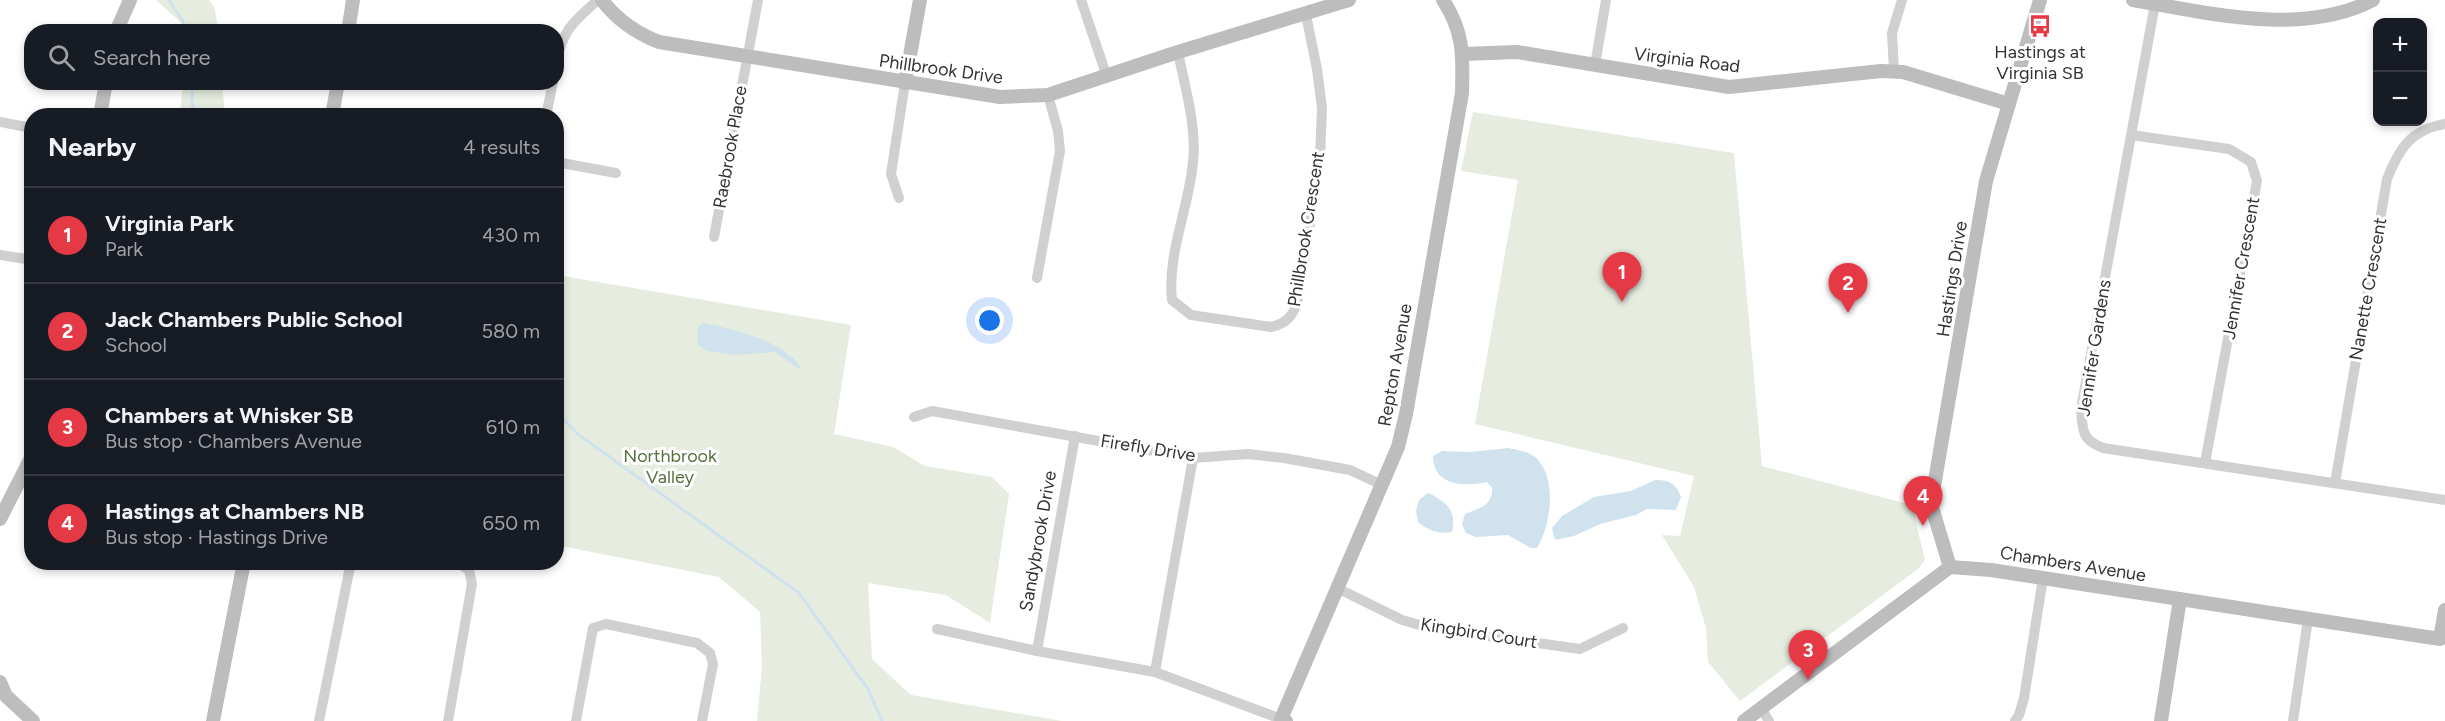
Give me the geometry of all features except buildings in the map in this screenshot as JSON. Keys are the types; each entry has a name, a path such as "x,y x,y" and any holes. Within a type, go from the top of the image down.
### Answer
{"street":[{"path":"120,24 130,0"},
{"path":"349,24 353,0"},
{"path":"564,37 570,24 600,0"},
{"name":"Phillbrook Drive","path":"600,0 625,24 659,42 1000,97 1048,95 1178,52 1306,15 1349,0"},
{"name":"Raebrook Place","path":"714,237 758,0"},
{"path":"899,198 891,174 920,0"},
{"path":"1081,0 1107,77"},
{"name":"Repton Avenue","path":"1284,720 1337,588 1398,447 1406,414 1462,93 1464,54 1460,36 1443,0"},
{"path":"1595,65 1606,0"},
{"path":"1894,71 1892,33 1902,0"},
{"name":"Hastings Drive","path":"1950,567 1931,504 1986,181 2040,0"},
{"path":"2133,0 2266,20 2314,19 2373,0"},
{"name":"Jennifer Gardens","path":"2155,4 2081,409 2083,435 2092,444 2103,448 2445,500"},
{"name":"Phillbrook Crescent","path":"1178,52 1194,135 1193,163 1170,279 1172,300 1191,315 1271,327 1283,324 1295,312 1299,295 1320,156 1322,108 1306,15"},
{"name":"Virginia Road","path":"1464,54 1517,52 1729,87 1894,71 2009,104"},
{"path":"101,108 105,90"},
{"path":"333,108 337,90"},
{"path":"548,108 551,90"},
{"path":"1037,278 1060,151 1058,131 1048,95"},
{"path":"0,122 24,126"},
{"name":"Nanette Crescent","path":"2335,483 2387,179 2398,152 2413,135 2445,124"},
{"name":"Jennifer Crescent","path":"2131,135 2229,148 2251,162 2258,181 2205,463"},
{"path":"564,163 616,173"},
{"path":"0,255 24,259"},
{"name":"Firefly Drive","path":"914,417 932,411 1193,458 1248,454 1284,458 1350,470 1382,485"},
{"name":"Sandybrook Drive","path":"1037,651 1075,436"},
{"path":"1155,672 1193,458"},
{"path":"0,519 24,472"},
{"path":"1744,721 1950,567"},
{"name":"Chambers Avenue","path":"1950,567 1991,570 2443,639"},
{"path":"213,721 242,570"},
{"path":"319,721 349,570"},
{"path":"448,721 472,584 470,570"},
{"path":"2014,721 2019,715 2024,698 2043,578"},
{"name":"Kingbird Court","path":"1337,588 1402,620 1430,628 1569,648 1580,649 1623,628"},
{"path":"2161,721 2180,599"},
{"path":"2443,639 2445,610"},
{"path":"2293,721 2308,619"},
{"path":"576,721 593,628 606,624 697,643 710,653 713,664 702,721"},
{"path":"937,629 1037,651 1155,672 1284,720"},
{"path":"0,682 3,698 33,721"},
{"path":"1761,708 1769,721"}],"green space":[{"path":"156,0 209,0 215,9 217,24 183,24"},
{"path":"182,90 223,90 224,108 181,108"},
{"path":"1473,112 1734,153 1762,466 1916,506 1915,519 1925,560 1918,569 1740,701 1708,662 1706,628 1694,587 1662,535 1680,536 1694,476 1475,424 1518,180 1461,171"},
{"name":"Northbrook Valley","path":"564,276 851,325 834,434 893,447 925,466 992,477 1009,494 990,623 946,595 868,583 872,659 911,695 1062,721 757,721 762,666 760,612 719,577 564,547"}],"water":[{"path":"703,323 742,332 769,343 792,357 800,366 799,369 775,352 735,355 707,351 697,344 698,327"},
{"path":"1508,448 1535,457 1547,476 1549,514 1537,548 1531,548 1508,535 1476,537 1466,533 1462,524 1465,514 1488,503 1492,488 1487,482 1460,484 1451,482 1444,479 1434,466 1433,456 1442,451 1471,452"},
{"path":"1655,480 1668,482 1677,488 1681,497 1676,510 1647,509 1636,515 1600,524 1574,536 1555,540 1552,528 1562,516 1594,497 1631,491"},
{"path":"1428,493 1449,508 1453,518 1452,532 1434,531 1418,522 1416,511 1419,500"}],"waterway":[{"path":"169,0 184,24"},
{"path":"193,90 193,108"},
{"path":"564,420 579,435 799,593 868,689 882,721"}],"place":[{"name":"Hastings at Virginia SB","path":"2040,26"},
{"name":"Virginia Park","path":"1622,302"},
{"name":"Jack Chambers Public School","path":"1848,313"},
{"name":"Hastings at Chambers NB","path":"1923,526"},
{"name":"Chambers at Whisker SB","path":"1808,680"}]}
